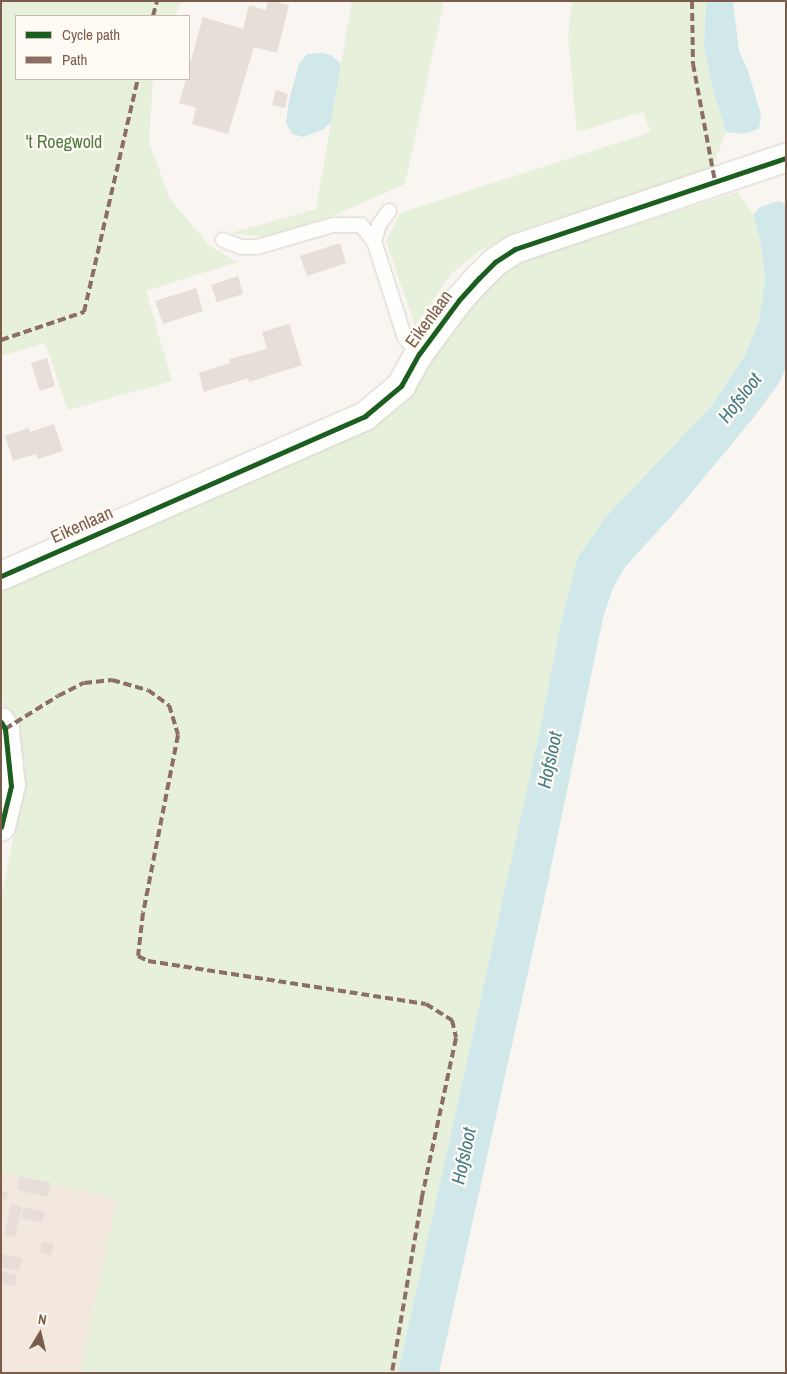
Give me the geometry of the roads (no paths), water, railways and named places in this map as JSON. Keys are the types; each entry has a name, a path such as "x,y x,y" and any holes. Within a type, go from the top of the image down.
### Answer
{"street":[{"name":"Eikenlaan","path":"1,576 365,416 402,386 419,354 459,300 495,262 515,249 786,158"},
{"path":"1,722 5,730 10,786 1,828"}],"lane":[{"path":"374,241 379,226 389,211"},
{"path":"223,240 241,247 258,247 333,225 361,225 374,241 405,338 419,354"}],"water":[{"path":"706,1 733,1 739,51 747,68 761,114 759,129 743,134 726,132 713,90 704,47"},
{"path":"322,53 331,55 341,64 331,122 324,129 304,137 292,134 286,123 289,100 299,64 307,54"},
{"name":"Hofsloot","path":"779,201 786,204 786,367 779,383 754,417 676,511 625,567 614,586 604,614 542,910 439,1373 398,1373 540,730 561,622 578,557 604,519 712,405 745,355 759,321 765,281 761,244 753,215 760,207"}],"park label":[{"name":"'t Roegwold","path":"64,142"}]}
